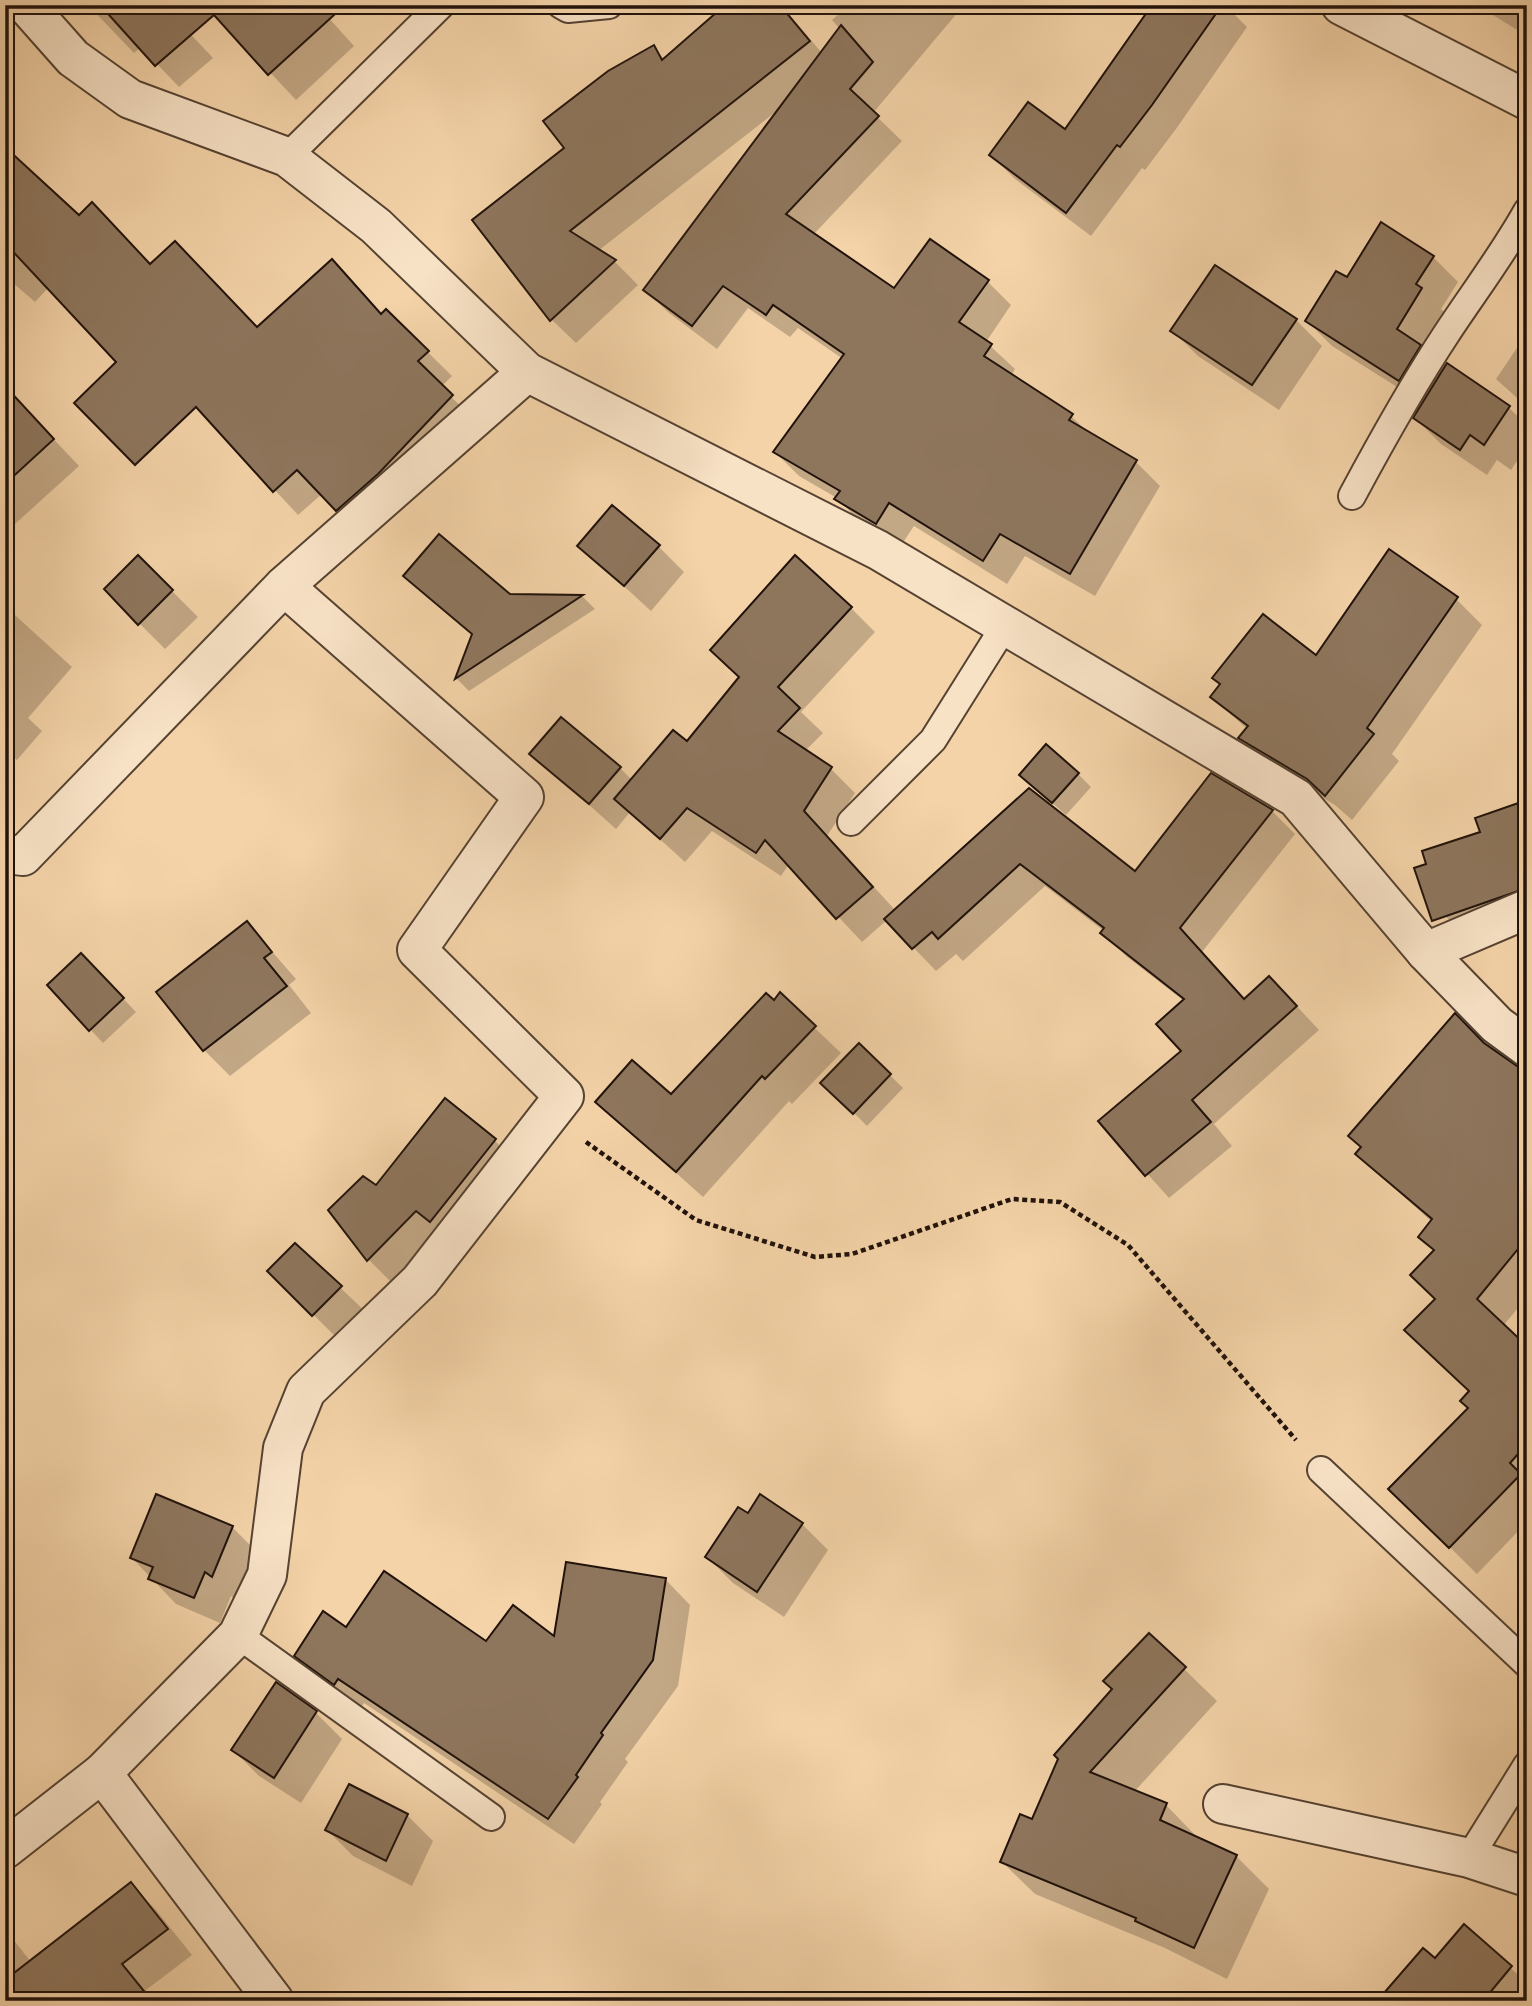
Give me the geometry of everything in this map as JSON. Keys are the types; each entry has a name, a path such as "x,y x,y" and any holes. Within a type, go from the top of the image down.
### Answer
{"street":[{"path":"26,5 73,58 130,99 287,157 376,226 527,372 878,550 1296,798 1426,952 1497,1025 1527,1046"},
{"path":"1341,5 1527,100"},
{"path":"5,854 23,856 284,586 527,372"},
{"path":"5,1849 102,1773 239,1635 267,1575 283,1448 306,1391 420,1281 564,1096 417,950 524,797 284,586"},
{"path":"1426,952 1527,909"},
{"path":"102,1773 274,2001"},
{"path":"1223,1804 1469,1858 1527,1877"}],"lane":[{"path":"287,157 441,5"},
{"path":"561,5 568,9 609,5"},
{"path":"1352,496 1397,412 1448,331 1503,255 1527,211"},
{"path":"851,822 933,740 1004,626"},
{"path":"1321,1469 1527,1664"},
{"path":"239,1635 491,1817"},
{"path":"1469,1858 1527,1765"}],"path":[{"path":"548,1116 696,1220 815,1257 852,1254 1012,1199 1060,1202 1128,1245 1321,1469"}],"building":[{"path":"100,5 345,5 268,75 214,15 155,66"},
{"path":"725,5 780,5 810,41 570,231 616,260 550,321 472,220 564,148 543,121 608,71 654,45 662,60"},
{"path":"1152,5 1222,5 1152,105 1120,147 1117,145 1066,213 989,155 1028,102 1065,129"},
{"path":"841,25 873,62 850,89 879,116 786,214 894,288 930,239 989,280 959,322 992,344 984,356 1073,414 1069,420 1137,460 1070,574 1000,534 983,561 889,503 876,524 834,499 840,491 773,452 844,354 773,305 766,315 723,286 692,326 643,290"},
{"path":"5,147 79,215 92,202 150,264 175,241 257,327 332,259 381,314 386,309 429,351 418,361 453,395 378,474 336,511 297,470 273,492 196,407 135,465 74,403 116,362 5,243"},
{"path":"1381,222 1434,256 1416,284 1422,288 1397,329 1421,345 1399,381 1305,321 1336,271 1347,277"},
{"path":"1215,265 1297,319 1252,385 1170,331"},
{"path":"1447,363 1510,406 1484,445 1470,435 1460,450 1413,418"},
{"path":"5,386 54,439 5,484"},
{"path":"612,505 660,545 624,586 577,546"},
{"path":"439,534 510,594 583,595 455,679 472,634 403,576"},
{"path":"1389,549 1458,597 1367,728 1374,734 1325,796 1307,779 1238,738 1248,726 1210,697 1220,684 1212,678 1263,614 1316,655"},
{"path":"138,555 173,590 138,625 104,589"},
{"path":"795,555 852,607 778,687 800,708 778,731 832,767 804,811 873,887 836,919 765,840 756,853 687,808 660,839 614,799 673,730 687,741 739,677 710,650"},
{"path":"561,717 621,767 589,804 529,754"},
{"path":"1046,744 1079,773 1052,803 1019,775"},
{"path":"1211,773 1273,810 1180,928 1244,999 1269,976 1297,1006 1192,1100 1211,1122 1145,1176 1098,1121 1181,1051 1156,1024 1184,999 1100,933 1104,928 1020,864 938,939 932,932 912,949 884,919 1029,788 1135,871"},
{"path":"1527,800 1527,888 1432,921 1414,868 1426,864 1422,851 1480,832 1475,818"},
{"path":"247,921 272,952 264,958 287,986 203,1051 156,992"},
{"path":"81,953 124,998 89,1031 47,985"},
{"path":"780,992 816,1026 765,1079 762,1076 676,1172 595,1102 632,1060 671,1094 766,993 774,1000"},
{"path":"1455,1013 1484,1043 1527,1073 1527,1238 1477,1299 1527,1346 1527,1444 1510,1463 1521,1474 1449,1548 1388,1489 1468,1408 1460,1401 1469,1391 1404,1330 1435,1299 1410,1275 1434,1250 1418,1237 1432,1219 1355,1154 1361,1147 1348,1136"},
{"path":"859,1043 891,1074 853,1114 820,1083"},
{"path":"445,1098 496,1139 430,1222 416,1211 367,1261 328,1210 363,1176 376,1185"},
{"path":"295,1243 342,1286 312,1316 267,1271"},
{"path":"156,1494 233,1526 212,1577 205,1572 194,1598 148,1579 153,1567 130,1558"},
{"path":"760,1494 803,1523 757,1592 705,1557 738,1507 748,1513"},
{"path":"566,1562 666,1578 653,1660 601,1733 603,1735 576,1775 578,1777 548,1819 338,1679 334,1685 294,1656 323,1611 346,1627 384,1571 486,1641 513,1605 554,1636"},
{"path":"1149,1633 1186,1667 1090,1772 1167,1803 1160,1820 1237,1855 1194,1948 1135,1921 1136,1918 1000,1862 1020,1814 1032,1819 1058,1759 1054,1755 1112,1689 1103,1681"},
{"path":"276,1682 317,1711 274,1778 231,1750"},
{"path":"349,1784 408,1814 386,1861 325,1830"},
{"path":"131,1882 168,1929 122,1964 152,2001 5,2001 5,1980"},
{"path":"1464,1924 1512,1966 1483,2001 1377,2001 1423,1948 1435,1958"}]}
